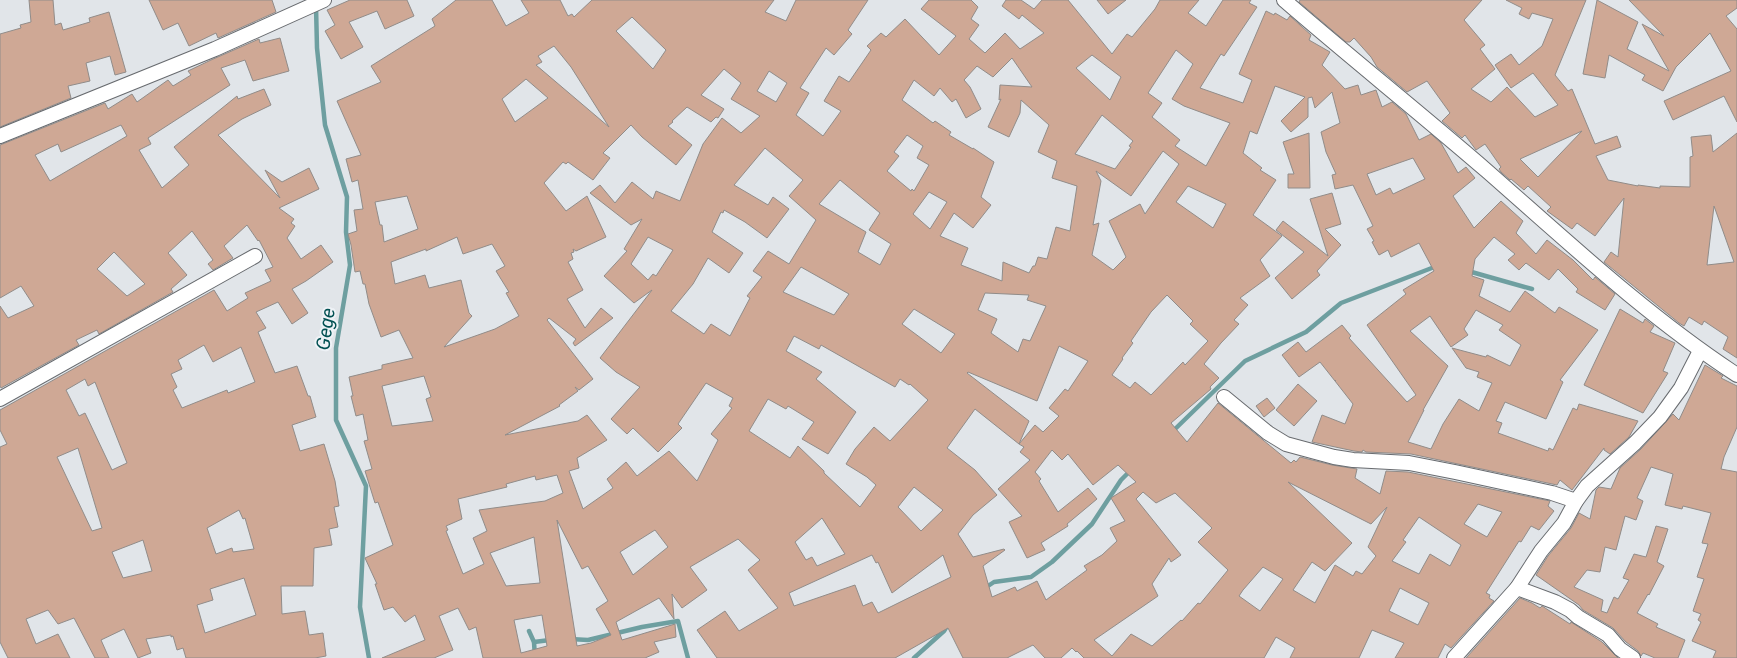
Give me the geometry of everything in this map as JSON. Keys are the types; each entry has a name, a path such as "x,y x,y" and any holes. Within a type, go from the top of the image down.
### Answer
{"street":[{"path":"1284,0 1486,171 1596,268 1700,351 1737,375"},
{"path":"0,136 284,19 322,1"},
{"path":"0,399 255,256"},
{"path":"1454,658 1517,588 1541,552 1564,523 1587,486 1635,443 1660,417 1681,388 1700,351"},
{"path":"1224,397 1268,433 1286,444 1353,460 1409,463 1552,493 1576,501"},
{"path":"1517,588 1555,602 1570,610 1608,635 1620,649 1634,658"}],"building":[{"path":"29,0 53,0 55,25 61,23 63,30 90,22 89,18 109,12 126,72 115,75 110,56 86,63 90,81 68,86 71,98 0,127 0,34 21,28 20,25 31,22"},
{"path":"149,0 272,0 276,12 218,38 216,33 189,46 178,23 163,30"},
{"path":"350,0 407,0 414,16 385,29 377,11 349,22 363,47 341,59 325,31 335,25 327,10"},
{"path":"456,0 492,0 506,26 529,13 521,0 560,0 568,16 572,14 574,17 592,0 774,0 765,12 786,21 796,0 868,0 848,30 852,34 834,55 826,48 800,88 809,93 796,115 823,136 841,111 824,101 839,76 849,82 871,50 867,46 881,33 886,37 905,19 939,55 956,36 921,9 929,0 971,0 978,7 971,19 979,25 969,39 985,53 1005,33 1020,49 1044,33 1022,15 1019,19 1002,6 1006,0 1021,0 1034,9 1042,0 1068,0 1112,54 1127,34 1132,37 1160,0 1199,0 1188,13 1206,26 1223,0 1251,0 1249,3 1257,7 1224,56 1221,54 1200,88 1243,103 1252,80 1239,74 1266,11 1274,15 1275,13 1287,20 1290,16 1311,35 1309,40 1330,52 1322,65 1345,89 1358,85 1361,95 1376,90 1382,107 1392,102 1406,114 1419,140 1431,134 1441,143 1458,173 1466,167 1475,178 1453,196 1474,228 1501,201 1523,221 1516,233 1536,254 1547,240 1573,260 1593,280 1595,277 1615,294 1605,310 1576,292 1578,289 1558,269 1549,280 1526,263 1519,270 1508,260 1515,254 1494,237 1475,259 1472,276 1484,280 1479,296 1510,312 1525,291 1555,313 1559,307 1598,330 1560,380 1563,382 1546,419 1505,402 1496,421 1502,423 1498,433 1548,451 1549,448 1553,450 1573,408 1577,410 1579,404 1638,421 1629,437 1610,454 1604,448 1572,490 1560,480 1557,485 1411,454 1366,452 1363,450 1362,452 1312,442 1322,415 1345,424 1353,404 1320,362 1299,377 1282,355 1298,342 1306,352 1342,325 1351,336 1349,338 1407,402 1416,395 1367,325 1406,294 1403,290 1434,271 1419,243 1391,257 1388,250 1379,255 1367,229 1373,226 1353,185 1335,189 1332,175 1336,174 1326,152 1321,132 1340,123 1332,92 1315,108 1312,97 1308,98 1308,117 1291,132 1281,121 1305,97 1275,86 1257,134 1250,131 1243,153 1262,168 1260,170 1276,180 1253,215 1282,236 1260,260 1270,276 1240,298 1248,305 1234,320 1239,324 1204,364 1219,378 1210,387 1211,389 1171,423 1187,442 1218,403 1291,463 1294,460 1296,462 1300,457 1357,469 1355,478 1380,494 1386,471 1408,472 1550,501 1548,506 1554,511 1539,530 1531,526 1521,542 1519,541 1486,593 1494,601 1451,648 1445,644 1438,658 1395,658 1404,643 1372,630 1359,658 1290,658 1295,648 1276,637 1264,658 1084,658 1072,648 1061,658 1045,658 1033,645 1007,658 963,658 948,628 895,658 717,658 697,630 725,611 739,631 778,608 748,570 760,560 738,539 690,567 707,590 682,608 672,594 674,619 659,598 616,622 622,640 675,624 676,637 654,642 659,652 645,658 483,658 476,627 469,630 458,608 439,616 453,650 434,658 382,658 425,640 415,615 405,622 393,607 384,610 375,584 377,584 365,558 393,545 378,502 375,503 365,471 372,469 364,441 368,440 363,414 356,416 349,377 382,369 382,365 413,358 399,330 381,337 360,271 355,272 348,234 357,231 354,210 363,209 358,180 352,182 346,159 361,155 337,101 381,82 371,66 435,26 432,19","holes":["632,17 666,50 653,69 616,31","554,46 571,67 609,127 536,65 542,62 538,56","1176,50 1193,64 1172,99 1184,106 1230,123 1206,166 1175,146 1180,140 1152,117 1162,103 1148,93","1092,55 1121,77 1110,100 1076,68","1012,58 1032,87 1000,85 999,100 1001,99 988,127 1009,137 1020,113 1021,100 1049,125 1038,152 1057,161 1052,178 1077,186 1070,231 1056,227 1047,259 1038,257 1035,266 1033,266 1029,273 1003,262 1002,281 961,265 968,248 940,236 954,213 973,228 991,205 981,197 994,162 949,135 951,132 935,121 933,123 902,100 914,80 934,96 940,88 952,102 956,99 966,118 981,109 970,87 964,80 977,66 993,77","724,69 741,83 731,99 760,116 741,133 722,118 703,144 680,201 656,191 653,199 632,182 615,203 600,185 590,193 631,225 642,219 624,249 627,251 604,276 634,303 652,290 600,358 616,372 640,387 611,419 627,434 633,428 658,452 682,428 678,424 706,383 733,398 729,406 732,408 711,434 718,440 697,481 669,451 637,476 626,462 607,479 613,488 583,509 569,471 579,468 577,458 607,440 587,415 578,421 505,435 560,406 578,391 575,387 579,390 593,379 547,320 549,318 576,339 573,343 575,346 613,318 601,308 585,328 567,299 583,290 568,262 573,259 571,253 574,252 573,249 576,251 606,237 587,196 566,211 544,183 563,162 566,164 568,162 593,180 610,158 603,153 631,125 642,137 676,165 692,145 668,126 672,121 687,107 711,122 716,117 718,118 724,109 701,95","769,71 787,83 776,102 757,91","526,79 548,98 515,122 502,99","1102,115 1133,141 1129,146 1131,147 1115,169 1075,154","907,135 923,146 917,158 929,165 914,191 912,189 911,191 887,171 899,156 894,152","765,148 803,180 789,196 816,220 789,264 768,251 753,271 762,277 747,296 750,298 730,336 711,324 704,334 671,311 693,284 708,258 729,273 743,253 712,232 721,212 723,213 724,210 767,238 789,209 773,197 768,205 734,185","1163,151 1179,164 1145,214 1140,204 1109,221 1126,257 1113,270 1092,255 1099,223 1093,225 1101,181 1096,171 1131,196","1413,158 1425,179 1393,194 1390,188 1376,195 1367,174","840,180 880,213 869,230 891,244 880,265 858,252 866,232 819,204","1188,186 1226,204 1213,228 1176,202","929,192 947,202 930,229 913,214","407,196 418,229 384,242 382,225 380,225 375,202","457,237 463,254 492,244 505,266 496,271 509,292 506,293 519,316 495,329 444,347 472,316 469,313 461,280 429,288 425,275 395,284 391,262 426,249 426,251","648,237 673,250 656,276 653,274 648,280 631,264","801,267 849,294 834,315 783,292","985,293 1029,295 1027,300 1046,306 1030,341 1023,339 1018,352 991,333 997,319 978,310","1167,295 1193,321 1190,324 1208,341 1185,365 1183,362 1151,395 1135,382 1130,388 1112,375 1133,343 1131,341 1151,312","914,309 955,334 941,353 902,324","1476,310 1503,325 1499,330 1521,345 1510,366 1487,355 1486,357 1452,348 1466,368 1479,372 1477,377 1492,383 1479,411 1459,399 1443,424 1431,449 1408,442 1423,410 1448,366 1410,331 1430,316 1451,347 1468,335 1464,329","794,336 819,349 821,345 895,387 900,379 910,384 928,400 890,441 874,427 855,449 846,464 876,485 860,507 798,446 790,458 749,431 768,399 786,409 788,406 814,422 802,439 828,454 856,412 816,379 822,372 786,351","1059,346 1088,361 1068,391 1065,389 1049,408 1059,416 1043,432 1035,425 1019,444 1029,421 967,373 1037,401","424,376 431,397 426,399 433,421 392,426 382,386","975,409 1024,447 1020,452 1030,460 998,489 1022,516 1009,522 1027,558 1045,550 1041,543 1068,526 1067,524 1097,499 1088,488 1058,512 1039,481 1041,479 1035,472 1052,450 1062,460 1068,454 1093,485 1118,465 1136,482 1111,498 1125,521 1110,528 1117,541 1102,555 1084,566 1087,570 1046,600 1037,581 1017,591 1015,587 992,597 983,566 1005,550 973,557 958,534 973,515 997,495 975,470 947,448","557,475 563,493 545,501 479,510 487,531 473,538 484,564 463,574 446,531 448,530 446,526 462,519 458,499 507,487 506,484 535,476 536,480","1288,482 1371,524 1387,507 1368,547 1376,556 1362,574 1356,571 1353,576 1335,565 1315,603 1293,590 1312,562 1325,571 1352,543","914,487 943,510 921,531 898,507","1143,492 1156,503 1175,493 1212,528 1198,542 1228,570 1200,604 1198,603 1182,621 1152,646 1131,634 1112,656 1094,640 1158,596 1152,584 1169,558 1171,562 1181,555 1136,499","1478,504 1502,512 1487,537 1464,524","1419,517 1461,545 1450,566 1430,554 1419,574 1392,561 1406,542 1403,540","822,518 845,554 817,566 812,557 806,560 795,542","557,520 582,569 588,566 608,601 596,609 611,635 577,646","655,530 668,547 633,575 620,552","534,537 540,583 506,586 490,553","872,555 876,563 878,562 892,593 943,555 951,577 878,613 872,602 863,606 855,585 794,606 789,593","1263,567 1283,579 1260,611 1239,596","1400,588 1429,603 1418,625 1389,611","542,615 547,646 521,653 514,620"]},
{"path":"1097,0 1126,0 1108,14"},
{"path":"1300,0 1482,0 1464,20 1485,45 1480,49 1495,69 1471,89 1491,102 1507,87 1535,117 1558,105 1533,73 1511,88 1495,65 1511,54 1519,65 1542,46 1553,19 1532,13 1529,19 1519,14 1522,8 1506,0 1586,0 1555,75 1568,91 1572,89 1595,144 1617,136 1621,147 1596,156 1608,180 1660,188 1660,186 1690,187 1690,157 1693,156 1691,137 1711,135 1713,152 1737,133 1737,358 1723,349 1728,337 1704,321 1702,325 1689,317 1684,326 1679,323 1604,262 1611,252 1618,257 1624,198 1595,236 1577,223 1572,229 1547,211 1551,207 1528,186 1524,190 1501,172 1499,169 1501,167 1485,144 1476,150 1465,135 1462,138 1442,121 1450,113 1427,81 1407,92 1377,67 1371,57 1354,38 1350,42 1346,42 1299,2","holes":["1582,131 1538,177 1520,159","1714,206 1734,262 1707,265"]},
{"path":"1597,0 1638,22 1627,49 1669,71 1642,24 1664,36 1629,0 1737,0 1737,8 1726,16 1737,29 1737,122 1724,96 1673,120 1664,101 1731,71 1710,33 1676,67 1663,91 1642,80 1645,75 1609,55 1605,78 1583,74"},
{"path":"280,38 289,71 253,81 245,60 221,68 230,85 148,138 151,144 139,150 162,188 189,165 174,147 237,96 238,99 264,89 271,105 242,119 218,135 280,198 265,170 282,182 309,168 319,189 279,208 294,219 291,223 295,226 287,238 301,259 321,245 333,262 292,289 308,313 292,324 278,302 256,312 266,328 258,332 275,373 297,366 308,396 310,396 316,417 292,425 300,451 324,444 335,481 339,506 334,507 338,527 329,529 332,545 314,548 313,586 281,586 282,614 305,611 309,635 323,633 326,656 315,658 186,658 183,648 177,650 171,635 146,639 151,653 138,658 124,629 101,640 109,658 95,658 74,618 58,624 48,610 26,619 36,644 58,634 70,658 8,658 0,642 0,447 7,444 0,430 0,410 214,290 227,311 248,298 245,293 271,281 265,270 273,267 259,240 247,225 224,246 233,258 213,270 208,264 213,260 192,231 168,253 187,275 171,289 173,292 99,334 97,330 76,340 79,345 1,388 0,306 8,318 34,306 21,286 0,298 0,145 105,103 108,109 132,94 137,102 168,80 173,86 191,75 188,71 259,39 260,43","holes":["121,125 127,136 50,181 35,155 58,144 61,152","114,252 145,284 127,296 97,269","204,345 213,362 241,347 255,382 228,393 227,390 182,408 173,390 177,387 171,374 182,369 178,360","85,379 88,386 95,382 127,463 112,470 85,413 79,416 66,390","78,448 102,528 92,531 57,457","239,510 243,519 245,518 254,549 233,552 232,548 216,554 207,528","143,540 152,571 123,578 112,552","244,578 256,615 205,633 197,605 213,600 210,589"]},
{"path":"1309,133 1310,188 1288,188 1288,174 1294,174 1283,142"},
{"path":"1332,193 1341,224 1325,229 1341,245 1317,271 1320,275 1292,299 1275,278 1304,252 1276,230 1283,221 1328,256 1310,199"},
{"path":"1620,309 1643,323 1645,319 1654,326 1650,332 1675,343 1663,371 1668,373 1643,413 1584,385"},
{"path":"1705,365 1723,376 1721,378 1737,386 1737,427 1721,469 1737,472 1737,658 1713,658 1716,651 1692,641 1701,622 1698,620 1701,614 1693,611 1704,579 1697,577 1708,544 1702,543 1711,513 1683,506 1682,509 1665,505 1673,474 1651,467 1637,498 1643,501 1636,520 1625,516 1616,550 1605,547 1600,572 1587,570 1574,587 1603,600 1601,611 1607,613 1614,597 1618,599 1629,580 1623,578 1634,554 1646,557 1656,526 1668,529 1657,562 1664,566 1637,613 1658,624 1656,627 1685,640 1678,658 1655,658 1643,653 1641,656 1613,628 1583,610 1579,605 1536,575 1548,556 1571,528 1579,513 1590,519 1596,490 1599,487 1611,489 1620,468 1641,449 1673,414 1679,420"},
{"path":"1298,384 1317,401 1294,426 1276,410"},
{"path":"1267,398 1275,408 1264,417 1256,406"},
{"path":"1520,598 1540,608 1542,606 1570,624 1571,622 1602,642 1618,658 1466,658"}],"waterway":[{"name":"Gege","path":"316,6 317,48 325,125 347,197 346,232 350,265 336,348 336,420 366,486 360,607 369,658"},
{"path":"1172,432 1245,361 1306,332 1341,303 1437,266"},
{"path":"1468,271 1532,289"},
{"path":"985,588 994,582 1031,577 1052,562 1092,524 1121,480 1130,471"},
{"path":"570,639 588,640 642,627 678,621 688,658"},
{"path":"914,658 944,631 947,626"},
{"path":"529,631 534,642 535,658"},
{"path":"534,642 550,640"}]}
